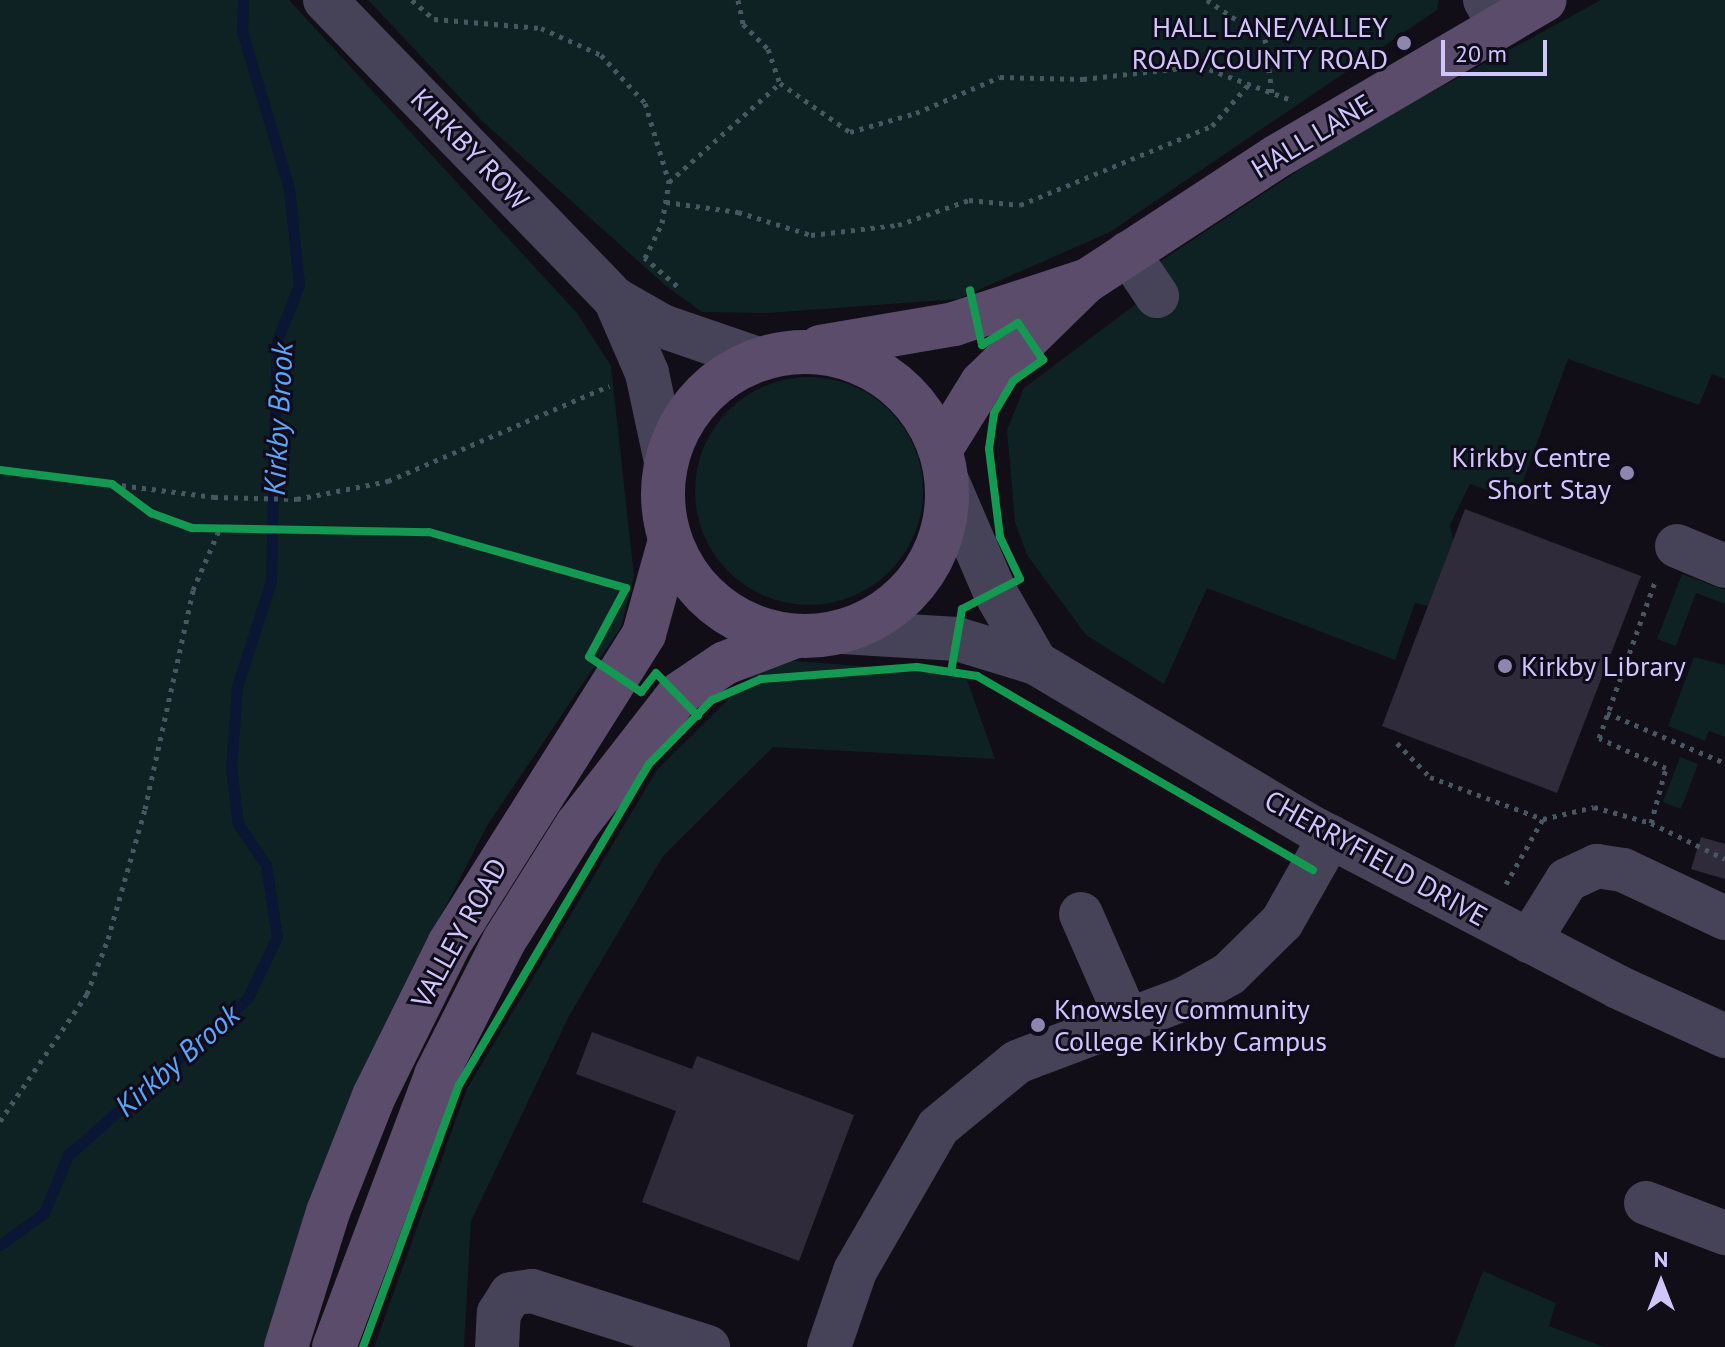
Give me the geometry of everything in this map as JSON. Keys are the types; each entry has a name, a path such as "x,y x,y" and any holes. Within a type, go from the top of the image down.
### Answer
{"main road":[{"name":"HALL LANE","path":"944,466 982,383 1085,282 1339,118 1492,12 1545,0"},
{"name":"HALL LANE","path":"779,355 954,324 1085,282"},
{"path":"779,355 836,355 891,381 925,416 944,466 943,532 922,576 887,611 842,632 796,636 755,627 719,607 689,577 670,540 662,502 666,462 684,417 716,382 779,355"},
{"name":"VALLEY ROAD","path":"286,1347 328,1212 374,1096 456,931 644,634 670,540"},
{"name":"VALLEY ROAD","path":"334,1347 436,1075 504,941 577,825 679,694 725,663 796,636"}],"street":[{"name":"KIRKBY ROW","path":"325,0 615,299 662,326 779,355"},
{"path":"1128,253 1157,296"},
{"name":"KIRKBY ROW","path":"615,299 647,373 666,462"},
{"name":"CHERRYFIELD DRIVE","path":"944,466 989,581 1036,663"},
{"path":"1668,560 1725,566"},
{"name":"CHERRYFIELD DRIVE","path":"842,632 957,639 1036,663 1330,837 1529,941 1725,1036"},
{"path":"829,1347 855,1271 938,1127 1017,1062 1186,998 1261,947 1330,837"},
{"path":"1529,941 1558,891 1597,866 1623,870 1725,918"},
{"path":"1081,914 1127,1019"},
{"path":"1646,1203 1725,1233"},
{"path":"497,1347 499,1313 511,1294 532,1291 708,1347"}],"path":[{"path":"412,0 434,19 541,28 601,55 645,103 669,182 666,202 645,258 680,288"},
{"path":"738,0 743,24 768,49 780,83 850,132 1000,77 1083,79 1200,66 1339,118"},
{"path":"1207,0 1223,5 1265,39 1272,93"},
{"path":"669,182 780,83"},
{"path":"666,202 738,212 811,235 898,225 969,200 1020,205 1212,126 1249,84"},
{"path":"97,482 214,497 297,499 388,481 609,386"},
{"path":"112,484 132,499"},
{"path":"206,528 235,528"},
{"path":"0,1121 87,994 108,939 145,809 193,590 220,528"},
{"path":"1651,823 1666,768 1599,738 1668,560"},
{"path":"1607,713 1725,763"},
{"path":"1397,743 1430,777 1543,819 1594,807 1651,823 1725,859"},
{"path":"1501,892 1543,819"}],"shaded area":[{"path":"0,0 289,0 577,313 611,366 634,576 621,627 487,826 402,991 270,1347 0,1347"},
{"path":"368,0 1439,0 1437,10 1110,232 958,299 768,313 702,312 666,286 482,121"},
{"path":"1601,0 1725,0 1725,379 1712,374 1699,405 1568,359 1516,500 1470,484 1450,525 1453,540 1428,606 1415,603 1395,660 1207,588 1164,684 1086,635 1027,555 1015,522 1007,430 1024,388 1144,298 1162,260 1351,136"},
{"path":"809,377 853,385 890,410 915,447 923,491 915,535 890,572 853,597 809,605 765,597 728,572 703,535 695,491 703,447 728,410 765,385"},
{"path":"1682,574 1725,590 1725,604 1696,593 1676,646 1657,639"},
{"path":"1694,657 1725,665 1725,737 1709,731 1705,741 1668,726"},
{"path":"769,659 965,674 995,759 773,747 663,856 569,1016 471,1221 464,1347 374,1347 467,1089 657,770"},
{"path":"1680,757 1698,764 1681,809 1663,802"},
{"path":"1483,1271 1556,1303 1549,1326 1604,1347 1454,1347"}],"building":[{"name":"Kirkby Library","path":"1465,509 1641,576 1557,793 1382,726"},
{"path":"1701,837 1725,844 1725,879 1691,869"},
{"path":"592,1032 692,1069 697,1056 854,1115 799,1261 642,1202 676,1111 576,1074"}],"waterway":[{"name":"Kirkby Brook","path":"0,1245 44,1213 68,1155 247,999 277,937 266,865 238,824 231,768 237,687 271,581 277,341 299,285 289,188 242,31 243,0"}],"cycle path":[{"path":"951,672 962,609 1020,579 1000,537 989,449 994,413 1013,381 1043,360 1018,323 982,345 970,290"},
{"path":"0,470 112,484 151,513 192,528 429,532 626,588 589,657 641,692 656,673 698,716"},
{"path":"363,1347 459,1085 649,764 712,700 761,679 917,667 977,676 1313,870"}],"place":[{"name":"HALL LANE/VALLEY ROAD/COUNTY ROAD","path":"1404,43"},
{"name":"Kirkby Centre Short Stay","path":"1627,473"},
{"name":"Kirkby Library","path":"1505,666"},
{"name":"Knowsley Community College Kirkby Campus","path":"1038,1025"}]}
